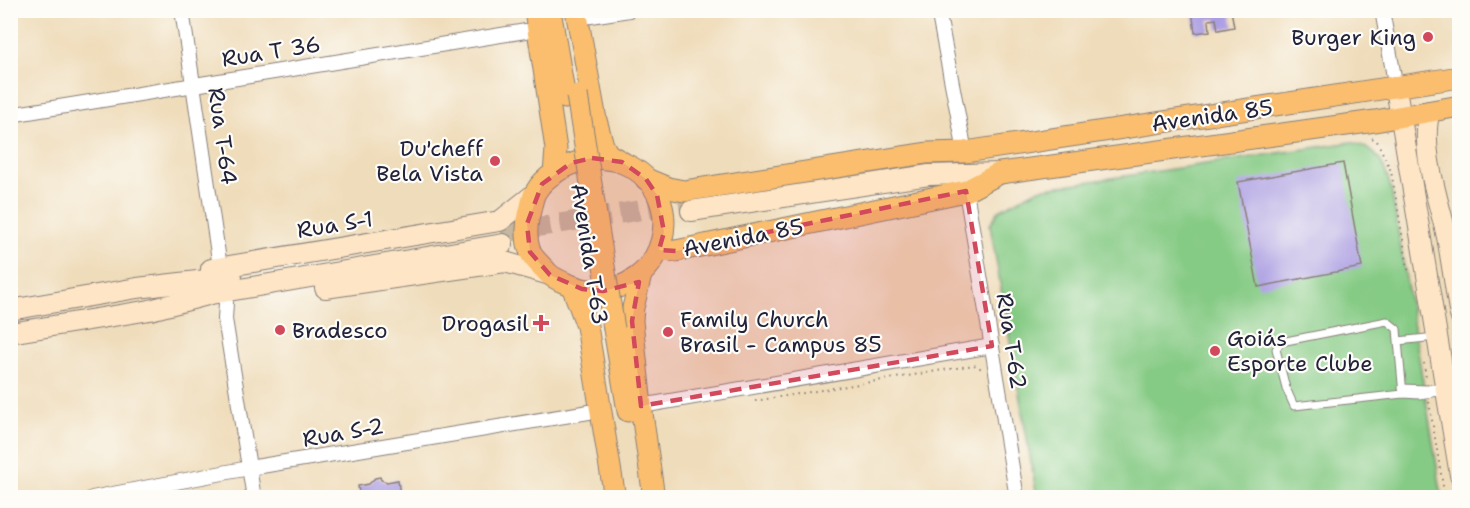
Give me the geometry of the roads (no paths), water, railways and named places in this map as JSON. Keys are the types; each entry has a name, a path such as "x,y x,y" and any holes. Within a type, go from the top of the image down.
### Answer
{"main road":[{"name":"Avenida T-63","path":"550,10 571,97 608,329 628,498"},
{"name":"Avenida T-63","path":"571,97 573,13"},
{"name":"Avenida T-63","path":"573,13 603,145 608,154 622,162"},
{"name":"Avenida T-63","path":"536,20 556,149 554,174"},
{"name":"Avenida 85","path":"1460,77 965,152 926,162 691,207 929,175 1000,173 1400,117 1460,106"},
{"path":"1396,88 1437,390 1460,475"},
{"path":"1430,111 1426,143 1450,240 1460,315"},
{"name":"Avenida 85","path":"646,179 668,188 684,191 927,153 965,152"},
{"path":"592,158 622,162 646,179 657,195 663,213 664,232 659,250 651,264 641,275 623,286 603,291 572,286 550,275 530,252 527,224 534,194 542,184 571,163 592,158"},
{"name":"Avenida 85","path":"659,250 676,251 966,191 1000,173"},
{"name":"Rua S-1","path":"137,288 220,267 500,221 534,194"},
{"name":"Rua S-1","path":"10,310 137,288 223,279 502,239 211,294 150,310 10,333"},
{"name":"Rua S-1","path":"150,310 200,308 505,261 550,275"},
{"name":"Avenida T-63","path":"641,275 632,321 640,405 654,498"},
{"name":"Avenida T-63","path":"572,286 587,326 615,498"},
{"name":"Avenida T-63","path":"608,329 643,498"}],"street":[{"name":"Rua T-64","path":"182,10 220,267"},
{"path":"573,13 629,10"},
{"path":"938,10 965,152"},
{"path":"1382,10 1396,88"},
{"name":"Rua T 36","path":"10,115 194,84 536,20"},
{"name":"Rua T-62","path":"966,191 1017,498"},
{"path":"226,303 225,319 254,498"},
{"path":"640,405 992,346"},
{"name":"Rua S-2","path":"92,498 249,468 601,410"}],"lane":[{"path":"1402,391 1397,329 1387,321 1281,342 1276,349 1286,388 1294,406 1402,391 1437,390"},
{"path":"1398,341 1429,337"}],"tunnel":[{"path":"501,233 691,202"}],"place":[{"name":"Burger King","path":"1428,37"},
{"name":"Du'cheff Bela Vista","path":"495,161"},
{"name":"Drogasil","path":"541,323"},
{"name":"Bradesco","path":"280,330"},
{"name":"Family Church Brasil - Campus 85","path":"668,332"},
{"name":"Goiás Esporte Clube","path":"1215,351"}]}
